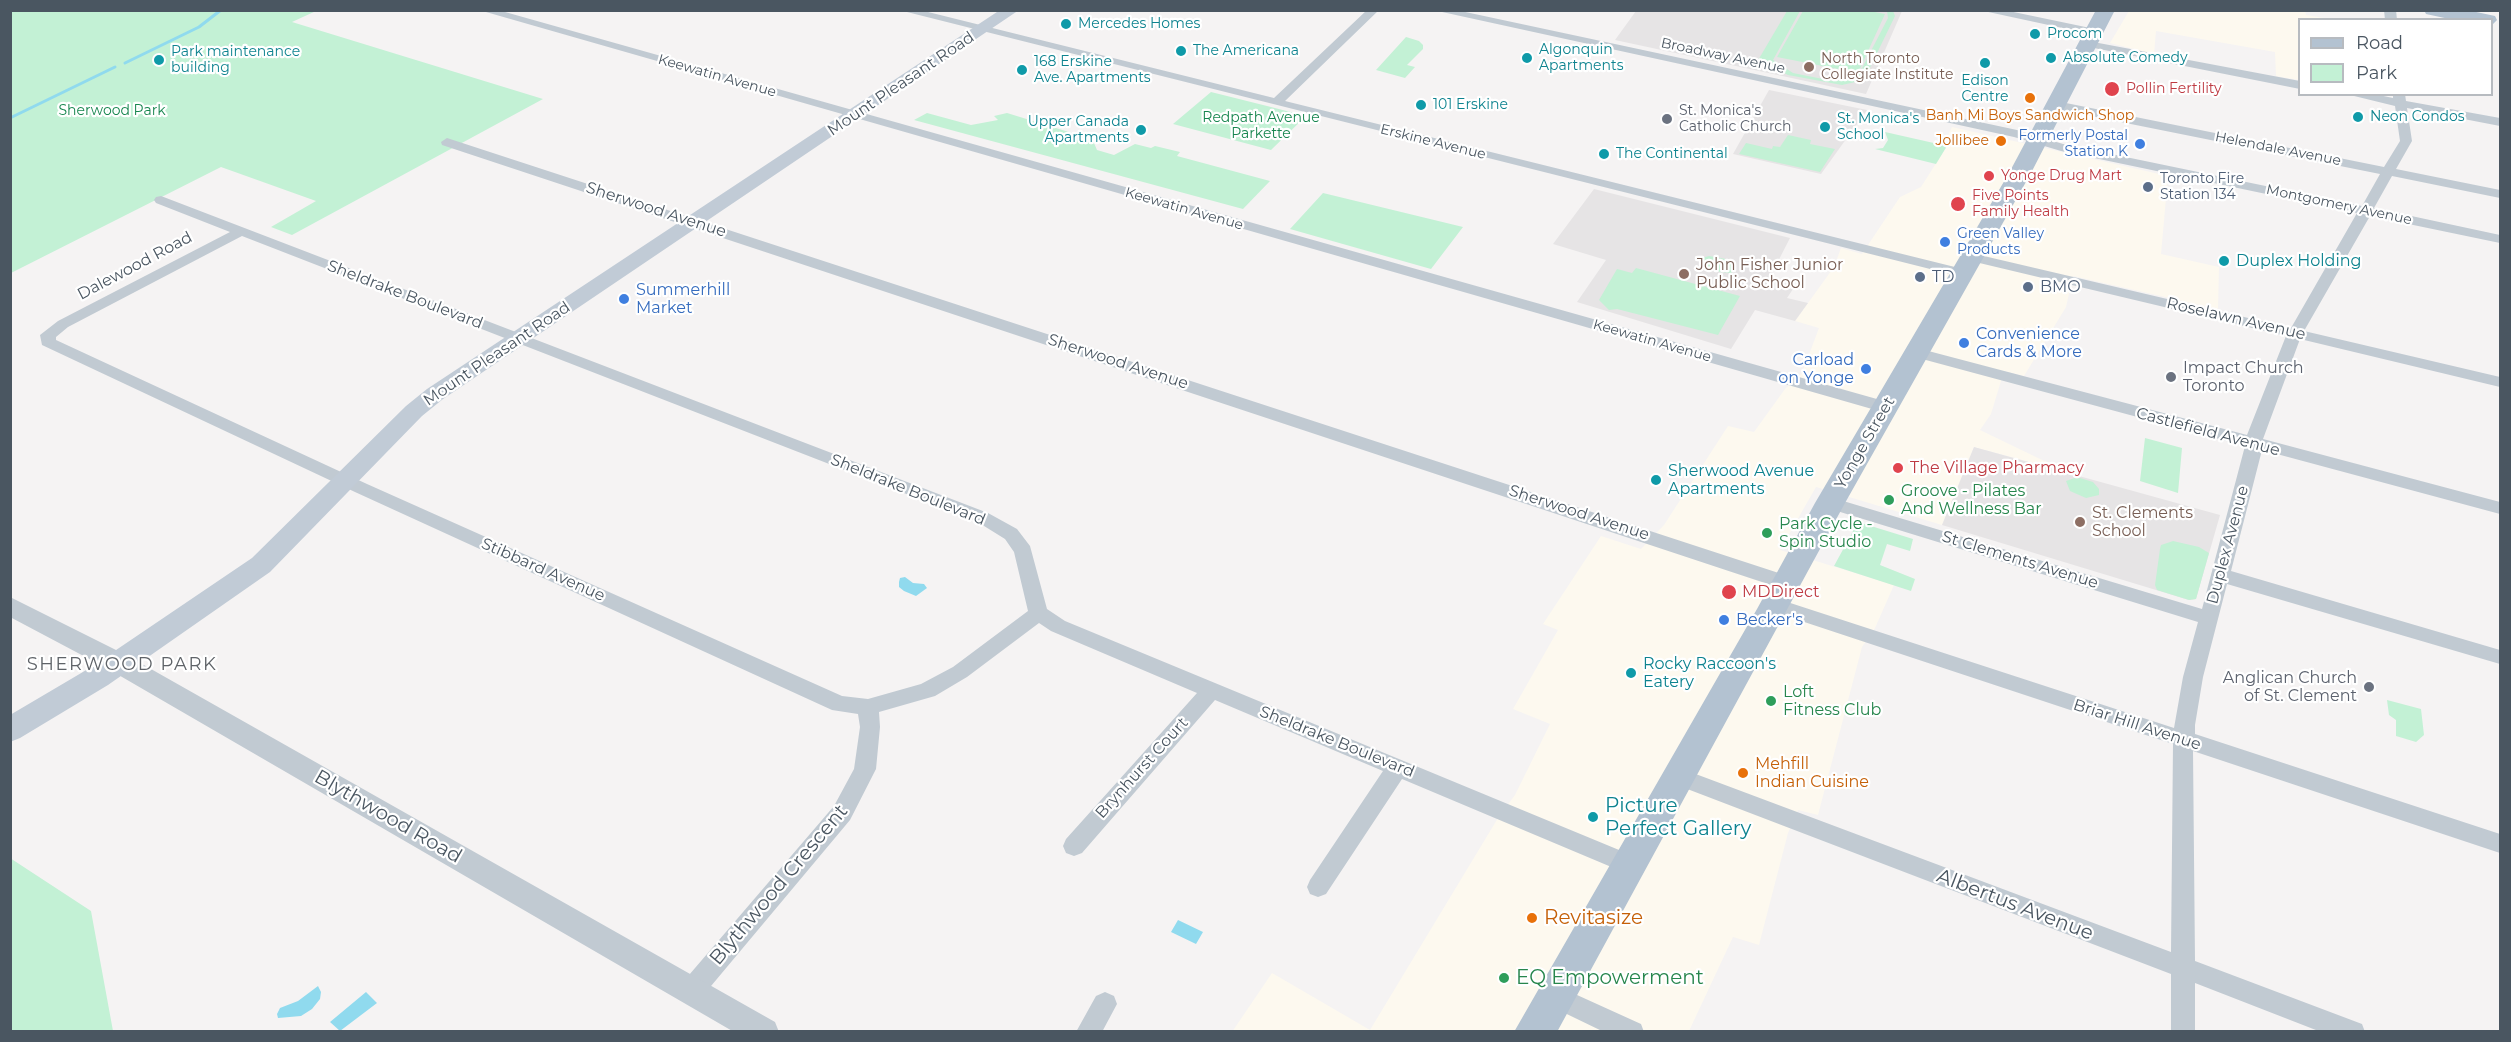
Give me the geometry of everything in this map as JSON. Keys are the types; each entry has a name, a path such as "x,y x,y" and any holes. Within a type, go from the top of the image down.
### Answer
{"main road":[{"name":"Mount Pleasant Road","path":"10,730 119,663 261,564 423,403 1011,10"},
{"name":"Yonge Street","path":"1534,1032 1604,911 1830,502 2020,173 2106,10"},
{"path":"2433,10 2479,18"}],"street":[{"name":"Keewatin Avenue","path":"484,10 1885,407"},
{"name":"Erskine Avenue","path":"904,10 1277,102 1967,265"},
{"path":"1277,102 1374,10"},
{"name":"Broadway Avenue","path":"1438,10 2036,140"},
{"path":"1984,10 2091,38 2298,84"},
{"path":"2371,96 2400,99 2500,122"},
{"name":"Duplex Avenue","path":"2183,1032 2183,740 2193,677 2253,453 2253,443 2295,334 2406,141 2400,99"},
{"name":"Helendale Avenue","path":"2056,105 2500,194"},
{"name":"Montgomery Avenue","path":"2036,140 2500,239"},
{"name":"Sherwood Avenue","path":"447,142 693,222 1781,594"},
{"name":"Sheldrake Boulevard","path":"161,200 982,517 1011,534 1023,551 1038,613 1058,626 1628,864"},
{"name":"Dalewood Road","path":"48,335 63,324 240,232"},
{"name":"Roselawn Avenue","path":"1967,265 2295,334 2500,382"},
{"name":"Stibbard Avenue","path":"48,335 48,342 345,480 839,704 868,706 906,698 945,681 1038,613"},
{"name":"Castlefield Avenue","path":"1917,353 2500,508"},
{"name":"St Clements Avenue","path":"1830,502 2209,618"},
{"path":"2220,575 2500,657"},
{"name":"Briar Hill Avenue","path":"1781,594 2183,740 2500,843"},
{"name":"Blythwood Road","path":"10,606 119,663 764,1032"},
{"name":"Brynhurst Court","path":"1074,846 1211,691"},
{"name":"Blythwood Crescent","path":"692,990 843,813 865,769 870,727 868,706"},
{"path":"1318,887 1398,767"},
{"name":"Albertus Avenue","path":"1677,776 2353,1032"},
{"path":"1555,996 1632,1032"},
{"path":"1088,1032 1105,1004"}],"shaded area":[{"path":"2305,10 2306,15 2324,18 2298,18 2298,80 2276,76 2275,52 2156,31 2154,54 2110,43 2129,11"},
{"name":"North Toronto Collegiate Institute","path":"1636,11 1902,11 1866,94 1615,40"},
{"path":"1769,90 1867,110 1821,174 1733,154"},
{"path":"1952,127 2168,176 2161,254 2219,267 2218,309 2073,276 2066,307 2024,376 2004,371 1991,414 1980,430 2067,472 1974,447 1942,525 1816,487 1780,550 1894,585 1875,628 1862,647 1818,815 1798,810 1788,833 1759,945 1733,937 1689,1031 1232,1032 1272,973 1370,1030 1498,818 1515,795 1550,724 1513,709 1558,630 1543,624 1601,536 1641,549 1664,525 1728,426 1754,432 1785,389 1802,373 1819,328 1795,321 1834,267 1841,248 1862,254 1900,197 1921,187 1947,146 1945,141"},
{"name":"John Fisher Junior Public School","path":"1594,189 1790,238 1769,279 1795,286 1787,298 1808,303 1795,321 1755,310 1731,349 1577,302 1606,260 1553,244"},
{"name":"St. Clements School","path":"1974,447 2220,515 2196,599 2189,600 1942,525"}],"green space":[{"path":"1865,10 1885,14 1858,73 1777,57 1803,11"},
{"name":"Sherwood Park","path":"11,11 316,11 292,22 543,99 292,235 271,227 316,201 221,167 11,273"},
{"path":"1787,11 1800,11 1773,60 1793,73 1833,81 1857,78 1888,18 1887,11 1893,11 1895,16 1864,80 1842,85 1788,75 1757,62"},
{"path":"1406,37 1419,41 1423,49 1407,65 1415,67 1405,78 1376,70"},
{"name":"Redpath Avenue Parkette","path":"1211,92 1306,116 1271,150 1173,124"},
{"path":"927,113 971,125 998,120 994,116 1007,113 1085,137 1094,143 1097,150 1114,155 1135,144 1151,148 1155,146 1180,152 1177,156 1270,181 1243,209 914,120"},
{"path":"1885,132 1947,146 1936,164 1875,149 1883,148 1888,140"},
{"path":"1788,135 1811,140 1810,144 1835,149 1820,172 1739,154 1746,143 1772,149 1773,146 1780,147"},
{"path":"1323,193 1463,227 1431,269 1290,229"},
{"path":"1709,256 1731,260 1732,273 1720,272 1704,266 1701,263 1702,258"},
{"path":"1636,268 1740,296 1718,335 1617,309 1609,310 1599,300 1617,269 1632,273"},
{"path":"2145,438 2182,448 2178,493 2140,481"},
{"path":"2077,477 2093,482 2099,489 2099,495 2086,498 2070,491 2066,481"},
{"path":"1858,522 1913,539 1910,551 1887,544 1880,565 1915,579 1911,591 1834,566"},
{"path":"2173,541 2199,547 2209,553 2196,599 2189,600 2157,590 2155,585 2161,545"},
{"path":"2387,700 2421,709 2424,735 2416,742 2396,736 2396,720 2389,715"},
{"path":"10,858 91,911 113,1031 11,1031"}],"water":[{"path":"905,577 913,583 924,584 927,588 916,596 904,591 899,587 899,582 900,578"},
{"path":"1178,920 1203,932 1196,944 1171,932"},
{"path":"318,986 321,992 320,999 312,1009 301,1016 278,1018 280,1008 298,1001"},
{"path":"366,992 377,1003 340,1031 330,1022"}],"waterway":[{"path":"125,63 199,27 221,10"},
{"path":"10,118 115,67"}],"place":[{"name":"Mercedes Homes","path":"1066,24"},
{"name":"Procom","path":"2035,34"},
{"name":"The Americana","path":"1181,51"},
{"name":"Algonquin Apartments","path":"1527,58"},
{"name":"Absolute Comedy","path":"2051,58"},
{"name":"Park maintenance building","path":"159,60"},
{"name":"Edison Centre","path":"1985,63"},
{"name":"North Toronto Collegiate Institute","path":"1809,67"},
{"name":"168 Erskine Ave. Apartments","path":"1022,70"},
{"name":"Pollin Fertility","path":"2112,89"},
{"name":"Banh Mi Boys Sandwich Shop","path":"2030,98"},
{"name":"101 Erskine","path":"1421,105"},
{"name":"Neon Condos","path":"2358,117"},
{"name":"St. Monica's Catholic Church","path":"1667,119"},
{"name":"St. Monica's School","path":"1825,127"},
{"name":"Upper Canada Apartments","path":"1141,130"},
{"name":"Jollibee","path":"2001,141"},
{"name":"Formerly Postal Station K","path":"2140,144"},
{"name":"The Continental","path":"1604,154"},
{"name":"Yonge Drug Mart","path":"1989,176"},
{"name":"Toronto Fire Station 134","path":"2148,187"},
{"name":"Five Points Family Health","path":"1958,204"},
{"name":"Green Valley Products","path":"1945,242"},
{"name":"Duplex Holding","path":"2224,261"},
{"name":"John Fisher Junior Public School","path":"1684,274"},
{"name":"TD","path":"1920,277"},
{"name":"BMO","path":"2028,287"},
{"name":"Summerhill Market","path":"624,299"},
{"name":"Convenience Cards & More","path":"1964,343"},
{"name":"Carload on Yonge","path":"1866,369"},
{"name":"Impact Church Toronto","path":"2171,377"},
{"name":"The Village Pharmacy","path":"1898,468"},
{"name":"Sherwood Avenue Apartments","path":"1656,480"},
{"name":"Groove - Pilates And Wellness Bar","path":"1889,500"},
{"name":"St. Clements School","path":"2080,522"},
{"name":"Park Cycle - Spin Studio","path":"1767,533"},
{"name":"MDDirect","path":"1729,592"},
{"name":"Becker's","path":"1724,620"},
{"name":"Rocky Raccoon's Eatery","path":"1631,673"},
{"name":"Anglican Church of St. Clement","path":"2369,687"},
{"name":"Loft Fitness Club","path":"1771,701"},
{"name":"Mehfill Indian Cuisine","path":"1743,773"},
{"name":"Picture Perfect Gallery","path":"1593,817"},
{"name":"Revitasize","path":"1532,918"},
{"name":"EQ Empowerment","path":"1504,978"}],"district":[{"name":"SHERWOOD PARK","path":"122,665"}]}
